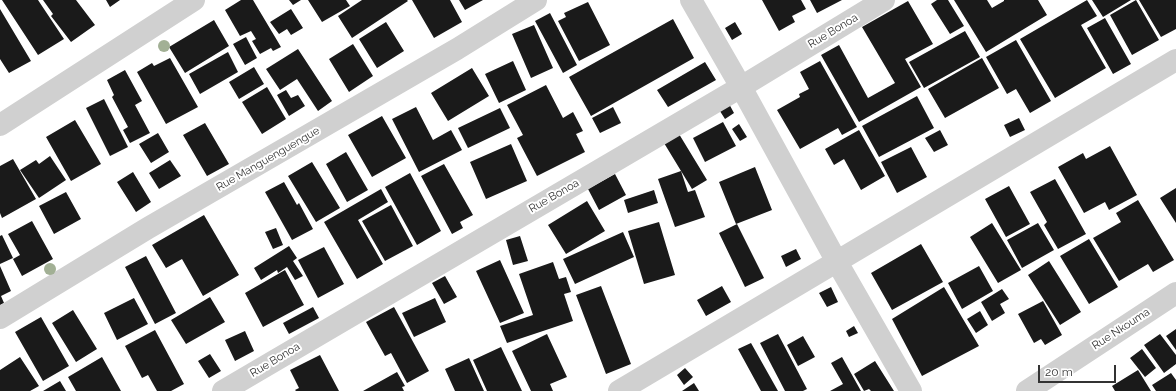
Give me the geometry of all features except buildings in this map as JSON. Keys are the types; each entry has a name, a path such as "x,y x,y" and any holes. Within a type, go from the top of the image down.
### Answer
{"street":[{"path":"0,125 194,0"},
{"name":"Rue Manguenguengue","path":"0,318 148,228 457,49 536,0"},
{"path":"691,0 741,87 837,262 911,391"},
{"name":"Rue Bonoa","path":"223,391 741,87 884,0"},
{"path":"619,391 1176,60"},
{"name":"Rue Nkouma","path":"1027,391 1176,293"}]}
